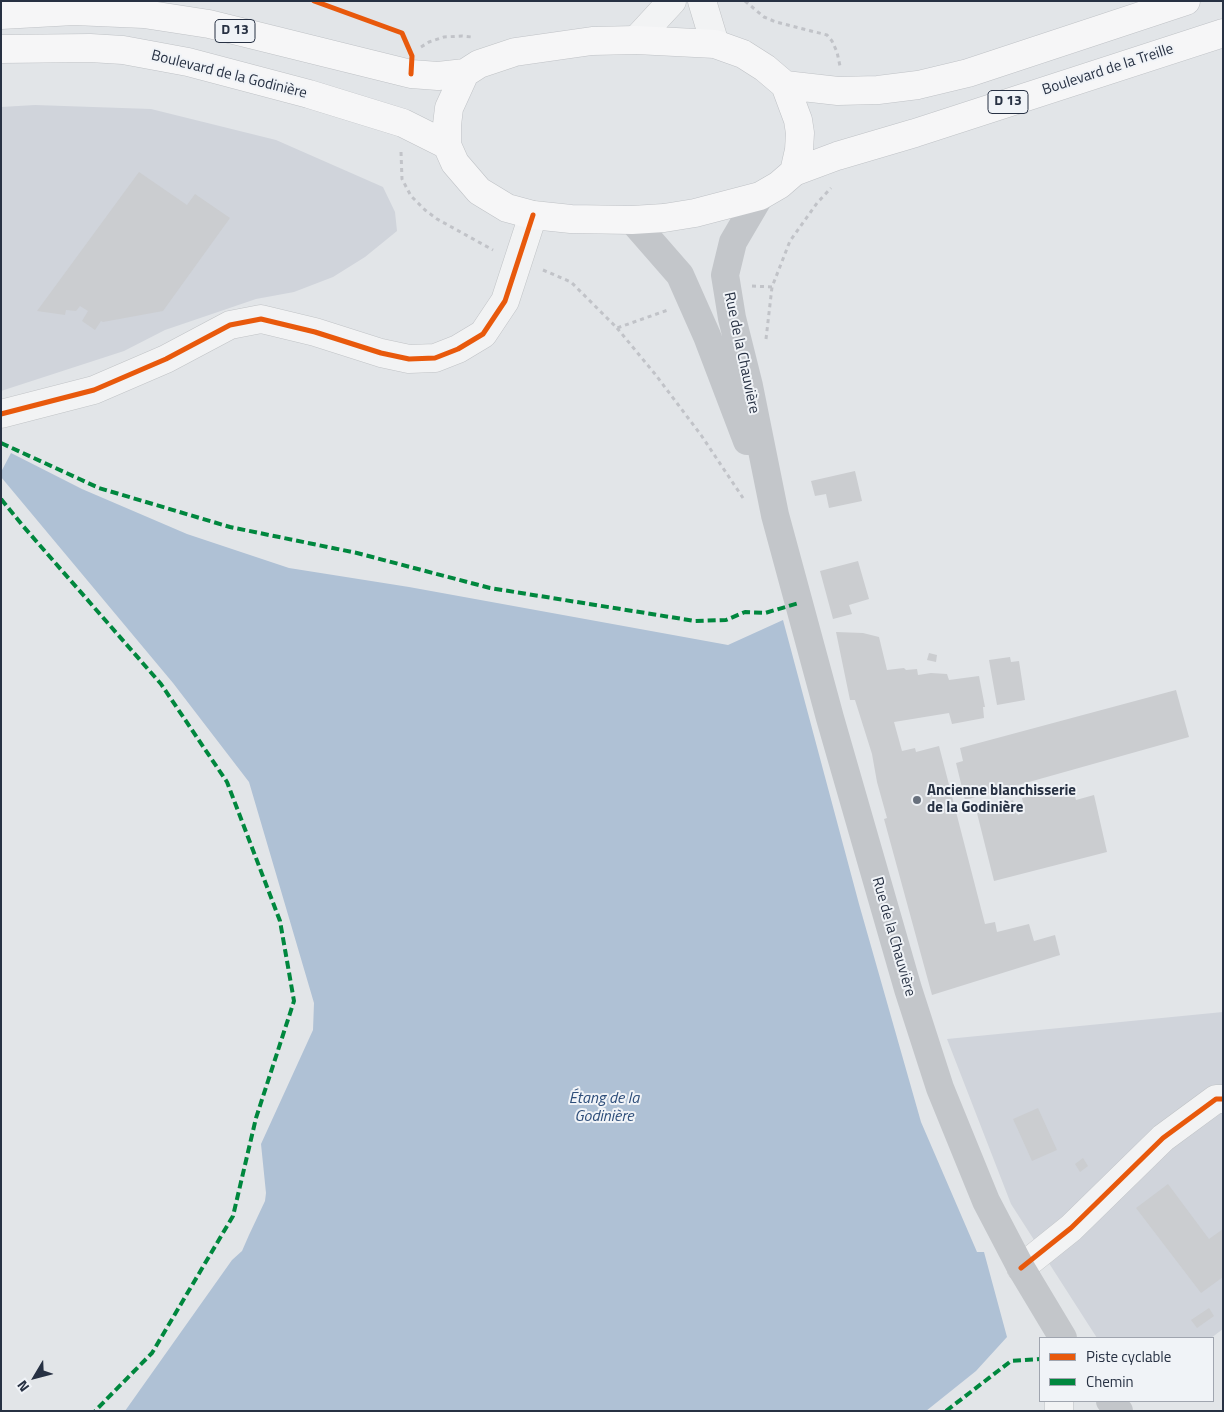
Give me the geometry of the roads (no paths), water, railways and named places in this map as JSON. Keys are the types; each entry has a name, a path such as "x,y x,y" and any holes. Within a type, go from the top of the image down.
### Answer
{"main road":[{"path":"785,85 838,91 878,90 918,85 968,73 1186,1"},
{"name":"D 13","path":"1,15 74,11 144,14 209,24 411,74 438,76 466,73"},
{"name":"Boulevard de la Treille","path":"447,145 455,163 479,191 507,208 533,215 571,219 632,220 664,218 694,213 760,196 779,185 794,172 837,156 915,133 1223,33"},
{"path":"447,145 449,108 466,73 479,64 515,52 592,41 636,40 715,44 743,54 765,68 785,85 798,120 800,132 799,150 794,172"},
{"name":"Boulevard de la Godinière","path":"1,49 90,48 123,50 188,62 309,94 402,123 447,145"},
{"name":"Rue de la Chauvière","path":"760,196 733,242 725,275 732,318 750,386 775,515 908,989 947,1105 986,1201 1021,1268 1062,1337"},
{"name":"Rue de la Chauvière","path":"632,220 680,275 710,346 775,515"}],"street":[{"path":"636,40 672,1"},
{"path":"702,1 715,44"},
{"path":"1,414 94,390 166,359 230,325 261,319 316,332 382,353 409,359 435,358 483,334 506,301 533,215"},
{"path":"1021,1268 1071,1228 1163,1138 1216,1099 1223,1099"}],"water":[{"name":"Étang de la Godinière","path":"11,453 82,489 187,534 289,568 409,587 728,645 783,620 859,904 921,1122 977,1252 984,1252 1007,1337 976,1371 926,1411 125,1411 232,1260 242,1251 265,1201 266,1193 261,1144 313,1030 314,1003 249,782 173,683 1,477 1,472"}],"place":[{"name":"Ancienne blanchisserie de la Godinière","path":"917,800"}]}
